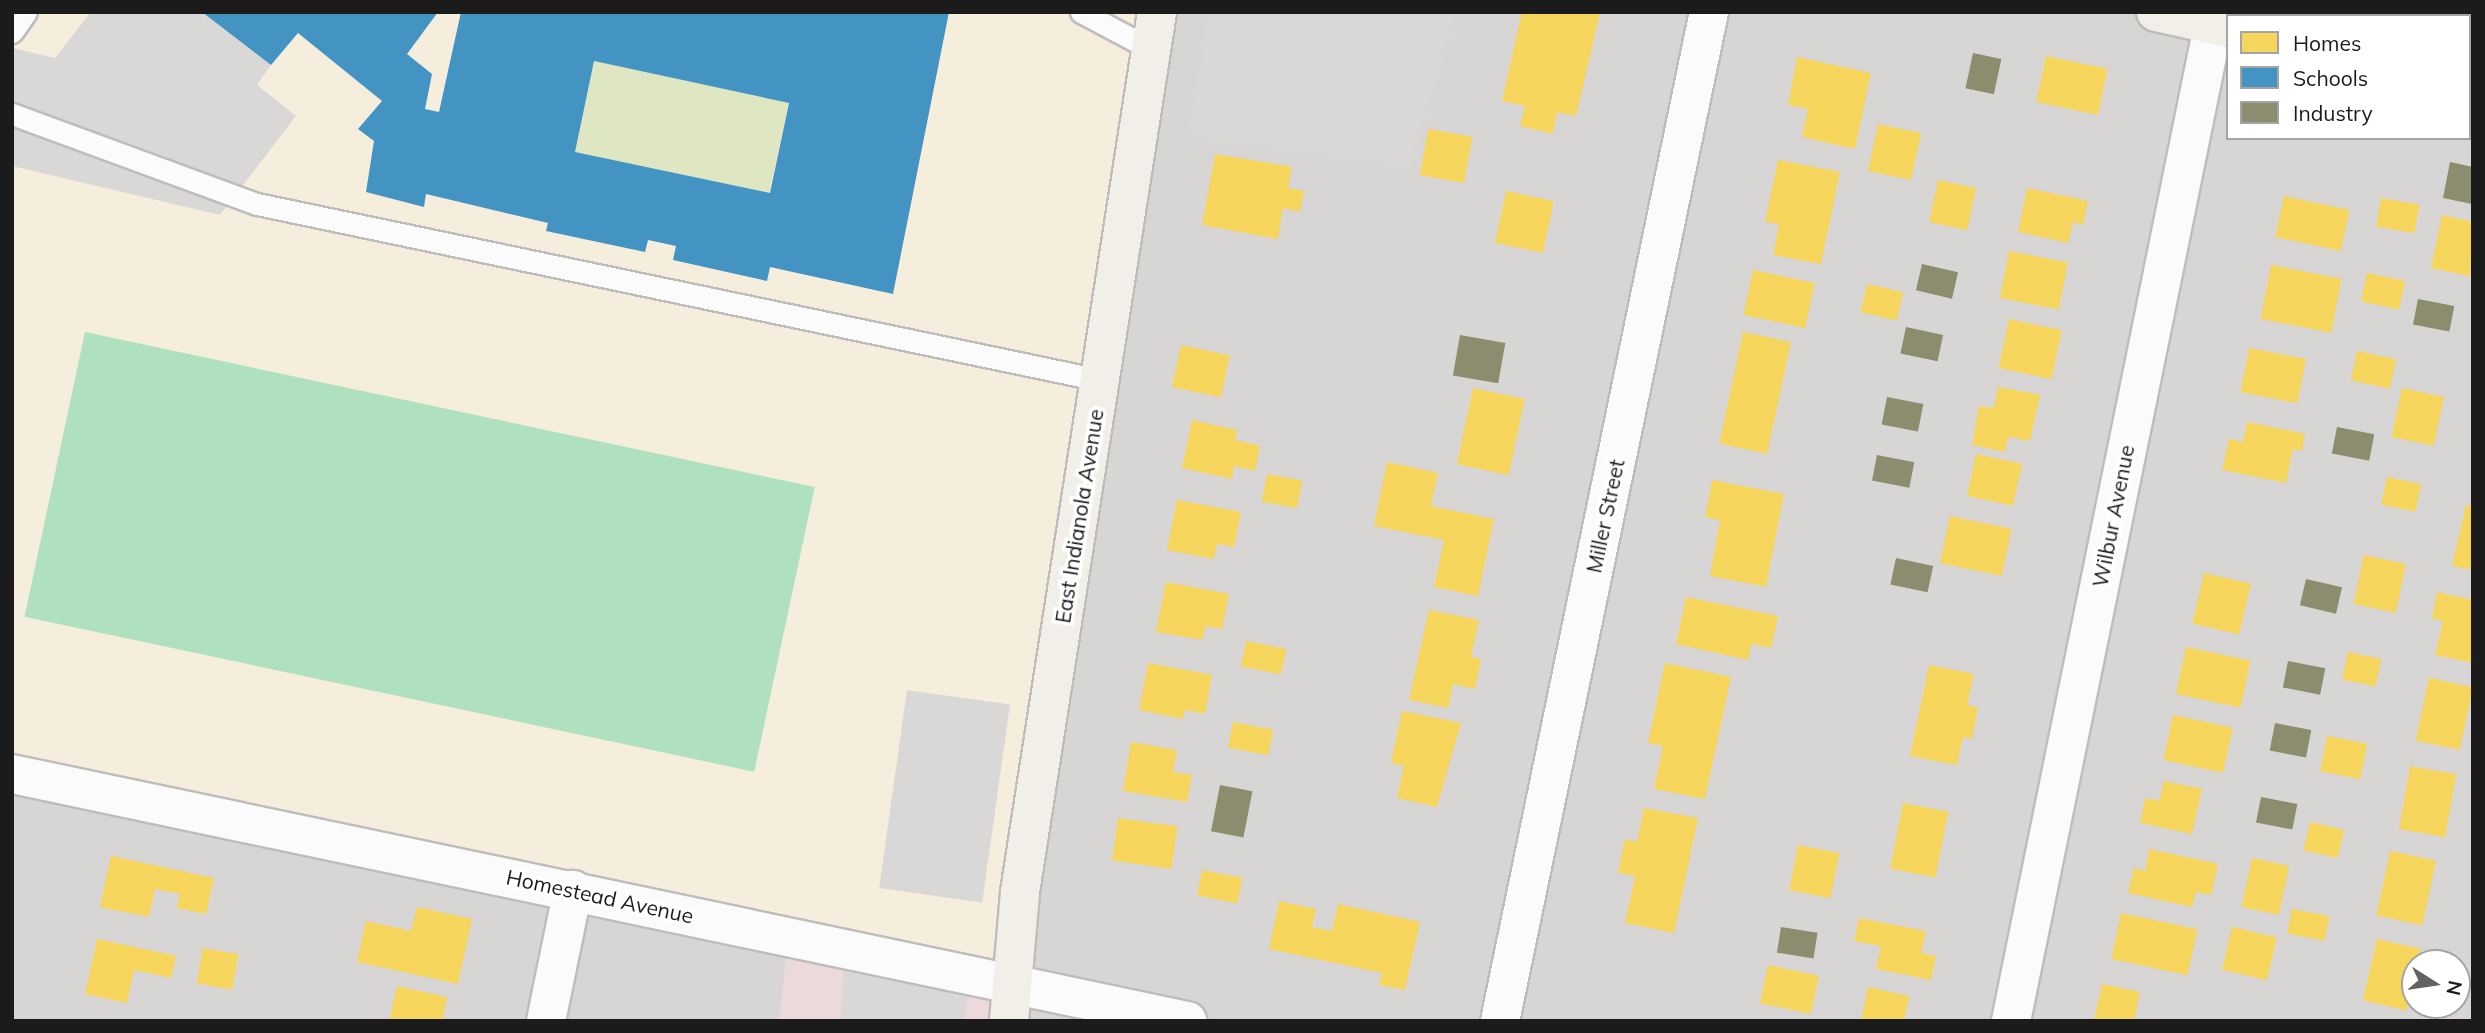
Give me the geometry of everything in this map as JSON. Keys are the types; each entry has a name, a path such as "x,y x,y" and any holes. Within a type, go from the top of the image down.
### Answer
{"street":[{"name":"Miller Street","path":"1500,1021 1709,12"},
{"path":"2156,12 2219,21"},
{"name":"Wilbur Avenue","path":"2011,1021 2219,21"},
{"name":"East Indianola Avenue","path":"1009,1021 1012,982 1100,380 1154,31"},
{"name":"Homestead Avenue","path":"13,775 573,890 1187,1021"},
{"path":"546,1021 573,890"}],"lane":[{"path":"12,32 26,12"},
{"path":"1080,12 1154,31"},
{"path":"12,114 257,204 1100,380"}],"shaded area":[{"path":"12,12 2473,12 2473,1021 1009,1021 789,936 779,1021 12,1021"},
{"path":"12,12 1157,12 1012,982 12,774"},
{"path":"91,12 202,12 271,65 257,85 296,116 220,215 12,166 12,48 55,58"},
{"path":"1209,12 1456,12 1409,168 1188,137"},
{"path":"907,690 1010,704 982,903 879,888"},
{"path":"789,935 1012,982 1009,1021 779,1021"},
{"path":"844,971 967,996 965,1021 840,1021"}],"green space":[{"path":"594,61 789,102 769,193 575,152"},
{"path":"85,332 815,487 754,772 24,617"}],"building: Homes":[{"path":"1522,12 1600,13 1576,116 1557,112 1553,134 1520,126 1525,106 1502,101"},
{"path":"2046,56 2108,69 2098,115 2036,102"},
{"path":"1797,57 1871,73 1855,149 1802,137 1808,109 1788,105"},
{"path":"1878,124 1921,133 1911,180 1868,171"},
{"path":"1428,129 1472,137 1464,183 1420,175"},
{"path":"1215,154 1292,167 1288,188 1304,191 1300,212 1283,208 1278,239 1202,225"},
{"path":"1778,160 1840,172 1821,264 1773,255 1779,224 1765,222"},
{"path":"1938,180 1976,188 1967,230 1929,222"},
{"path":"2027,188 2088,201 2083,225 2073,222 2068,243 2018,232"},
{"path":"1506,191 1554,201 1543,253 1495,243"},
{"path":"2284,196 2350,210 2341,251 2275,237"},
{"path":"2381,198 2419,205 2414,233 2376,227"},
{"path":"2442,215 2473,222 2470,276 2431,268"},
{"path":"2009,251 2068,262 2059,310 2000,298"},
{"path":"2271,265 2342,279 2331,333 2261,319"},
{"path":"1753,270 1815,283 1805,328 1743,315"},
{"path":"2367,273 2405,281 2399,309 2361,301"},
{"path":"1867,284 1903,292 1897,321 1860,312"},
{"path":"2009,319 2062,330 2051,379 1999,368"},
{"path":"1743,332 1791,342 1767,454 1719,444"},
{"path":"1181,345 1230,355 1221,397 1172,387"},
{"path":"2249,348 2306,359 2297,403 2240,392"},
{"path":"2357,351 2396,359 2390,389 2351,380"},
{"path":"1998,387 2040,395 2030,441 2008,437 2005,452 1972,445 1979,406 1994,408"},
{"path":"1473,388 1525,399 1509,475 1457,464"},
{"path":"2402,388 2444,397 2434,446 2392,437"},
{"path":"1192,420 1237,430 1235,440 1260,446 1255,471 1234,466 1232,479 1182,468"},
{"path":"2247,422 2305,434 2302,451 2293,449 2286,483 2222,470 2229,439 2243,442"},
{"path":"1976,454 2022,464 2013,506 1967,496"},
{"path":"1387,462 1438,473 1431,506 1494,519 1478,596 1434,587 1444,540 1374,526"},
{"path":"1267,474 1302,481 1297,508 1262,501"},
{"path":"2387,477 2421,484 2415,512 2381,504"},
{"path":"1712,480 1784,494 1766,587 1710,576 1720,520 1705,517"},
{"path":"1177,500 1241,512 1234,547 1217,544 1214,559 1167,550"},
{"path":"2466,505 2473,506 2473,570 2452,566"},
{"path":"1950,516 2012,529 2002,576 1940,563"},
{"path":"2364,555 2406,564 2396,613 2354,604"},
{"path":"2204,573 2251,584 2239,634 2192,624"},
{"path":"1166,582 1229,594 1222,629 1206,626 1202,640 1156,632"},
{"path":"2437,592 2473,600 2473,663 2435,655 2443,621 2432,618"},
{"path":"1686,597 1778,616 1771,648 1751,644 1748,660 1676,644"},
{"path":"1429,610 1479,620 1471,657 1481,659 1475,689 1453,684 1448,708 1409,700"},
{"path":"1246,641 1286,649 1281,674 1241,667"},
{"path":"2186,647 2251,661 2241,708 2176,694"},
{"path":"2348,652 2381,659 2375,686 2342,679"},
{"path":"1148,663 1212,675 1205,714 1185,710 1183,719 1139,710"},
{"path":"1665,663 1731,677 1705,799 1654,789 1663,746 1648,743"},
{"path":"1929,665 1974,674 1967,705 1978,708 1972,739 1963,737 1957,765 1910,756"},
{"path":"2429,678 2473,687 2460,750 2416,741"},
{"path":"1402,711 1461,723 1437,807 1397,798 1404,766 1391,763"},
{"path":"2173,715 2233,728 2223,773 2163,760"},
{"path":"1233,722 1273,730 1268,755 1228,748"},
{"path":"2327,736 2367,744 2360,779 2320,771"},
{"path":"1131,742 1177,750 1173,772 1192,775 1187,802 1123,791"},
{"path":"2410,766 2456,774 2445,837 2399,829"},
{"path":"2164,781 2202,789 2192,834 2140,823 2145,798 2159,801"},
{"path":"1903,803 1948,812 1935,878 1890,869"},
{"path":"1644,808 1698,818 1674,933 1625,923 1635,876 1618,873 1625,839 1637,842"},
{"path":"1118,818 1177,826 1171,869 1112,861"},
{"path":"2310,822 2344,830 2338,858 2303,850"},
{"path":"1798,845 1839,853 1830,898 1789,890"},
{"path":"2149,849 2218,864 2211,895 2196,892 2192,907 2128,893 2134,868 2145,871"},
{"path":"2390,851 2436,861 2422,925 2376,916"},
{"path":"111,856 214,878 206,914 177,908 180,894 155,889 149,917 100,907"},
{"path":"2252,858 2289,866 2279,915 2242,907"},
{"path":"1202,870 1242,878 1237,903 1197,896"},
{"path":"1279,901 1316,909 1312,927 1332,931 1338,904 1420,922 1405,990 1379,985 1382,973 1269,949"},
{"path":"417,907 472,919 458,984 357,962 366,921 411,931"},
{"path":"2292,909 2329,916 2325,941 2287,934"},
{"path":"2121,913 2197,929 2188,975 2111,959"},
{"path":"1859,918 1926,931 1921,953 1936,956 1931,980 1876,969 1881,946 1854,941"},
{"path":"2232,927 2277,937 2267,980 2222,970"},
{"path":"97,939 176,956 171,978 134,970 127,1003 85,994"},
{"path":"2377,939 2420,949 2401,949 2401,1009 2363,1000"},
{"path":"203,948 238,954 232,990 197,983"},
{"path":"1768,965 1819,976 1811,1014 1760,1003"},
{"path":"2102,984 2140,992 2134,1021 2094,1021"},
{"path":"397,986 447,997 443,1018 451,1021 389,1021"},
{"path":"1868,987 1909,996 1904,1021 1861,1021"}],"building: Schools":[{"path":"202,12 438,12 407,54 432,74 425,109 439,112 461,12 949,12 893,294 770,267 767,281 673,260 676,246 648,240 645,252 546,231 548,223 426,194 424,207 366,192 374,141 358,129 382,101 298,33 271,65","holes":["594,61 789,103 770,193 575,152"]}],"building: Industry":[{"path":"1973,53 2001,59 1994,94 1966,88"},
{"path":"2450,162 2473,167 2472,204 2443,198"},
{"path":"1922,264 1958,272 1952,299 1916,290"},
{"path":"2418,299 2454,306 2449,332 2413,325"},
{"path":"1906,327 1943,335 1938,361 1900,353"},
{"path":"1460,335 1505,343 1498,383 1453,375"},
{"path":"1887,397 1923,404 1918,432 1882,424"},
{"path":"2337,427 2374,434 2369,461 2332,454"},
{"path":"1877,455 1914,462 1909,488 1872,481"},
{"path":"1896,558 1933,566 1928,592 1890,584"},
{"path":"2306,579 2342,587 2336,614 2300,605"},
{"path":"2288,661 2325,668 2320,695 2283,688"},
{"path":"2275,723 2311,730 2306,758 2270,750"},
{"path":"1220,785 1252,791 1243,837 1211,831"},
{"path":"2261,797 2297,804 2292,830 2256,823"},
{"path":"1781,927 1818,933 1813,958 1777,953"}]}
